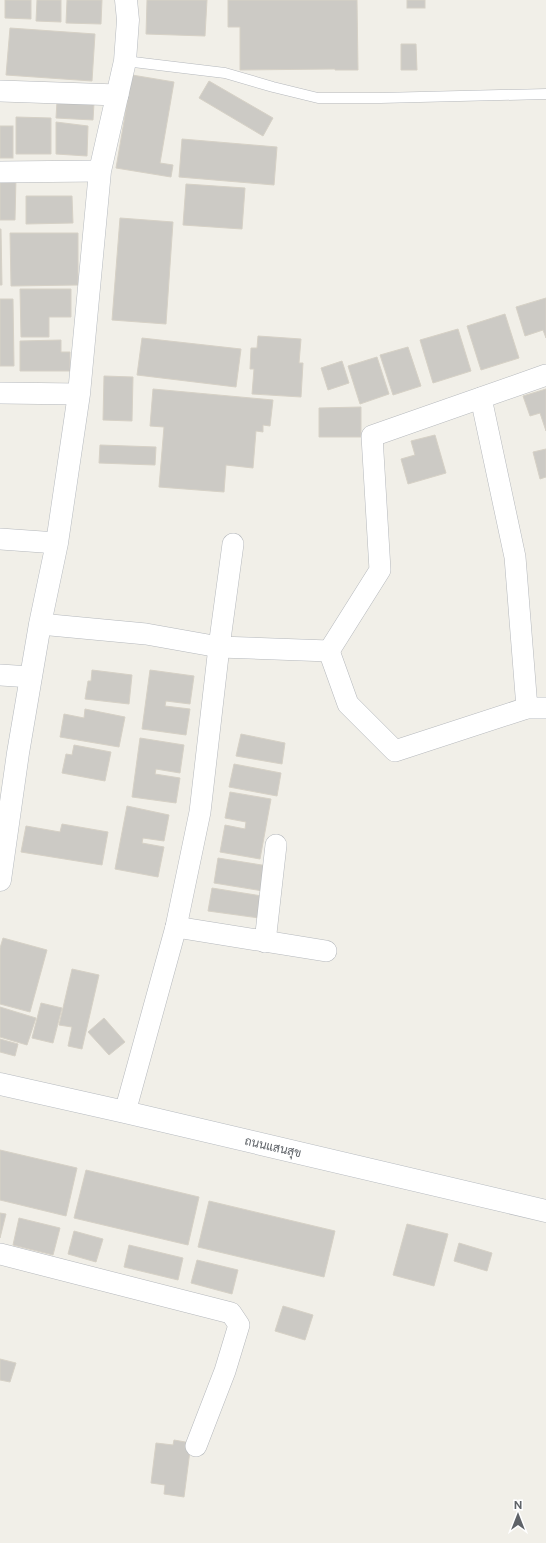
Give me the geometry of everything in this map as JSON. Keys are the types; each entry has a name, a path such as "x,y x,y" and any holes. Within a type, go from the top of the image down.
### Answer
{"street":[{"path":"0,880 18,753 40,624 57,543 79,394 100,171 125,61 128,20 126,0"},
{"path":"0,91 118,95"},
{"path":"0,172 100,171"},
{"path":"329,651 380,570 372,436 546,375"},
{"path":"0,393 79,394"},
{"path":"329,651 348,704 395,751 537,708 515,557 481,398"},
{"path":"0,539 57,543"},
{"path":"125,1112 176,927 200,812 219,647 233,544"},
{"path":"40,624 146,634 219,647 329,651"},
{"path":"0,675 31,677"},
{"path":"265,942 276,845"},
{"path":"176,927 326,951"},
{"name":"ถนนแสนสุข","path":"0,1084 546,1211"},
{"path":"0,1254 231,1313 239,1325 225,1371 196,1446"}],"lane":[{"path":"125,61 225,73 318,98 546,94"}],"building":[{"path":"5,0 31,0 31,19 5,18"},
{"path":"37,0 61,0 61,22 36,21"},
{"path":"67,0 102,0 101,24 66,23"},
{"path":"147,0 207,0 205,36 146,34"},
{"path":"228,0 357,0 358,70 240,70 240,27 228,27"},
{"path":"407,0 425,0 425,8 407,8"},
{"path":"10,28 95,34 92,81 6,75"},
{"path":"401,44 416,44 417,70 401,70"},
{"path":"132,75 174,82 160,163 173,165 171,177 116,168"},
{"path":"209,81 273,118 263,136 199,98"},
{"path":"57,101 94,103 93,120 56,118"},
{"path":"16,117 51,118 51,154 16,154"},
{"path":"56,122 88,126 87,156 56,154"},
{"path":"0,126 13,126 13,158 0,158"},
{"path":"182,139 277,147 274,185 179,177"},
{"path":"0,177 16,177 15,220 0,220"},
{"path":"186,184 245,188 242,229 183,225"},
{"path":"26,196 72,196 73,223 26,224"},
{"path":"120,218 173,222 166,324 112,320"},
{"path":"1,229 2,285 0,285"},
{"path":"10,233 78,233 78,285 11,286"},
{"path":"20,289 71,289 71,317 49,317 49,337 21,337"},
{"path":"546,298 546,338 543,330 525,336 516,307"},
{"path":"0,299 13,299 14,366 0,366"},
{"path":"505,314 519,358 481,370 467,326"},
{"path":"458,329 471,371 433,383 420,340"},
{"path":"258,336 301,339 299,363 303,363 301,397 252,394 254,369 250,369 251,348 257,348"},
{"path":"142,338 241,349 236,387 137,375"},
{"path":"61,340 61,352 70,352 70,371 20,371 20,341"},
{"path":"408,347 421,386 393,395 380,355"},
{"path":"377,357 389,394 360,404 348,366"},
{"path":"342,361 349,383 328,390 321,368"},
{"path":"104,376 133,377 132,421 103,420"},
{"path":"153,389 273,400 270,426 263,425 263,432 256,431 253,468 226,465 224,492 159,487 164,427 150,426"},
{"path":"546,389 546,431 540,413 530,416 523,396"},
{"path":"361,407 361,437 319,437 319,408"},
{"path":"435,435 446,473 408,484 401,459 415,455 411,441"},
{"path":"100,445 156,447 155,465 99,463"},
{"path":"546,449 546,477 540,479 533,452"},
{"path":"92,670 132,675 129,704 85,699 88,681 91,681"},
{"path":"150,670 194,676 190,704 166,701 165,706 190,709 186,735 142,729"},
{"path":"85,709 125,717 119,747 60,737 64,714 84,718"},
{"path":"241,734 285,743 282,764 236,756"},
{"path":"140,738 184,745 180,773 156,769 155,774 180,778 176,803 132,797"},
{"path":"74,745 111,752 105,781 62,773 66,754 72,755"},
{"path":"234,764 281,773 277,796 229,787"},
{"path":"230,792 271,799 260,859 220,852 225,825 245,829 246,822 225,818"},
{"path":"127,806 169,815 164,841 143,838 142,843 164,847 158,877 115,869"},
{"path":"62,824 108,832 102,865 21,852 26,826 60,832"},
{"path":"218,858 268,866 263,891 214,883"},
{"path":"212,888 262,896 259,918 208,911"},
{"path":"3,938 47,950 30,1012 0,1004 0,948"},
{"path":"72,969 99,975 82,1049 68,1046 72,1027 59,1025"},
{"path":"41,1003 62,1008 53,1043 32,1038"},
{"path":"0,1007 36,1018 27,1045 0,1037"},
{"path":"104,1018 125,1042 109,1055 88,1032"},
{"path":"0,1039 18,1044 15,1056 0,1052"},
{"path":"0,1150 77,1168 66,1216 0,1200"},
{"path":"86,1170 199,1197 188,1245 74,1218"},
{"path":"209,1201 335,1231 324,1277 198,1247"},
{"path":"0,1213 6,1214 0,1238"},
{"path":"19,1218 60,1228 53,1255 13,1245"},
{"path":"407,1224 448,1234 434,1286 393,1275"},
{"path":"74,1231 103,1239 96,1262 68,1254"},
{"path":"459,1243 492,1253 487,1271 454,1261"},
{"path":"129,1245 183,1258 178,1280 124,1267"},
{"path":"197,1260 238,1270 232,1294 191,1283"},
{"path":"283,1306 313,1315 305,1340 275,1331"},
{"path":"0,1359 16,1363 10,1382 0,1380"},
{"path":"174,1440 191,1443 184,1497 164,1494 165,1485 151,1483 156,1443 173,1445"}]}
